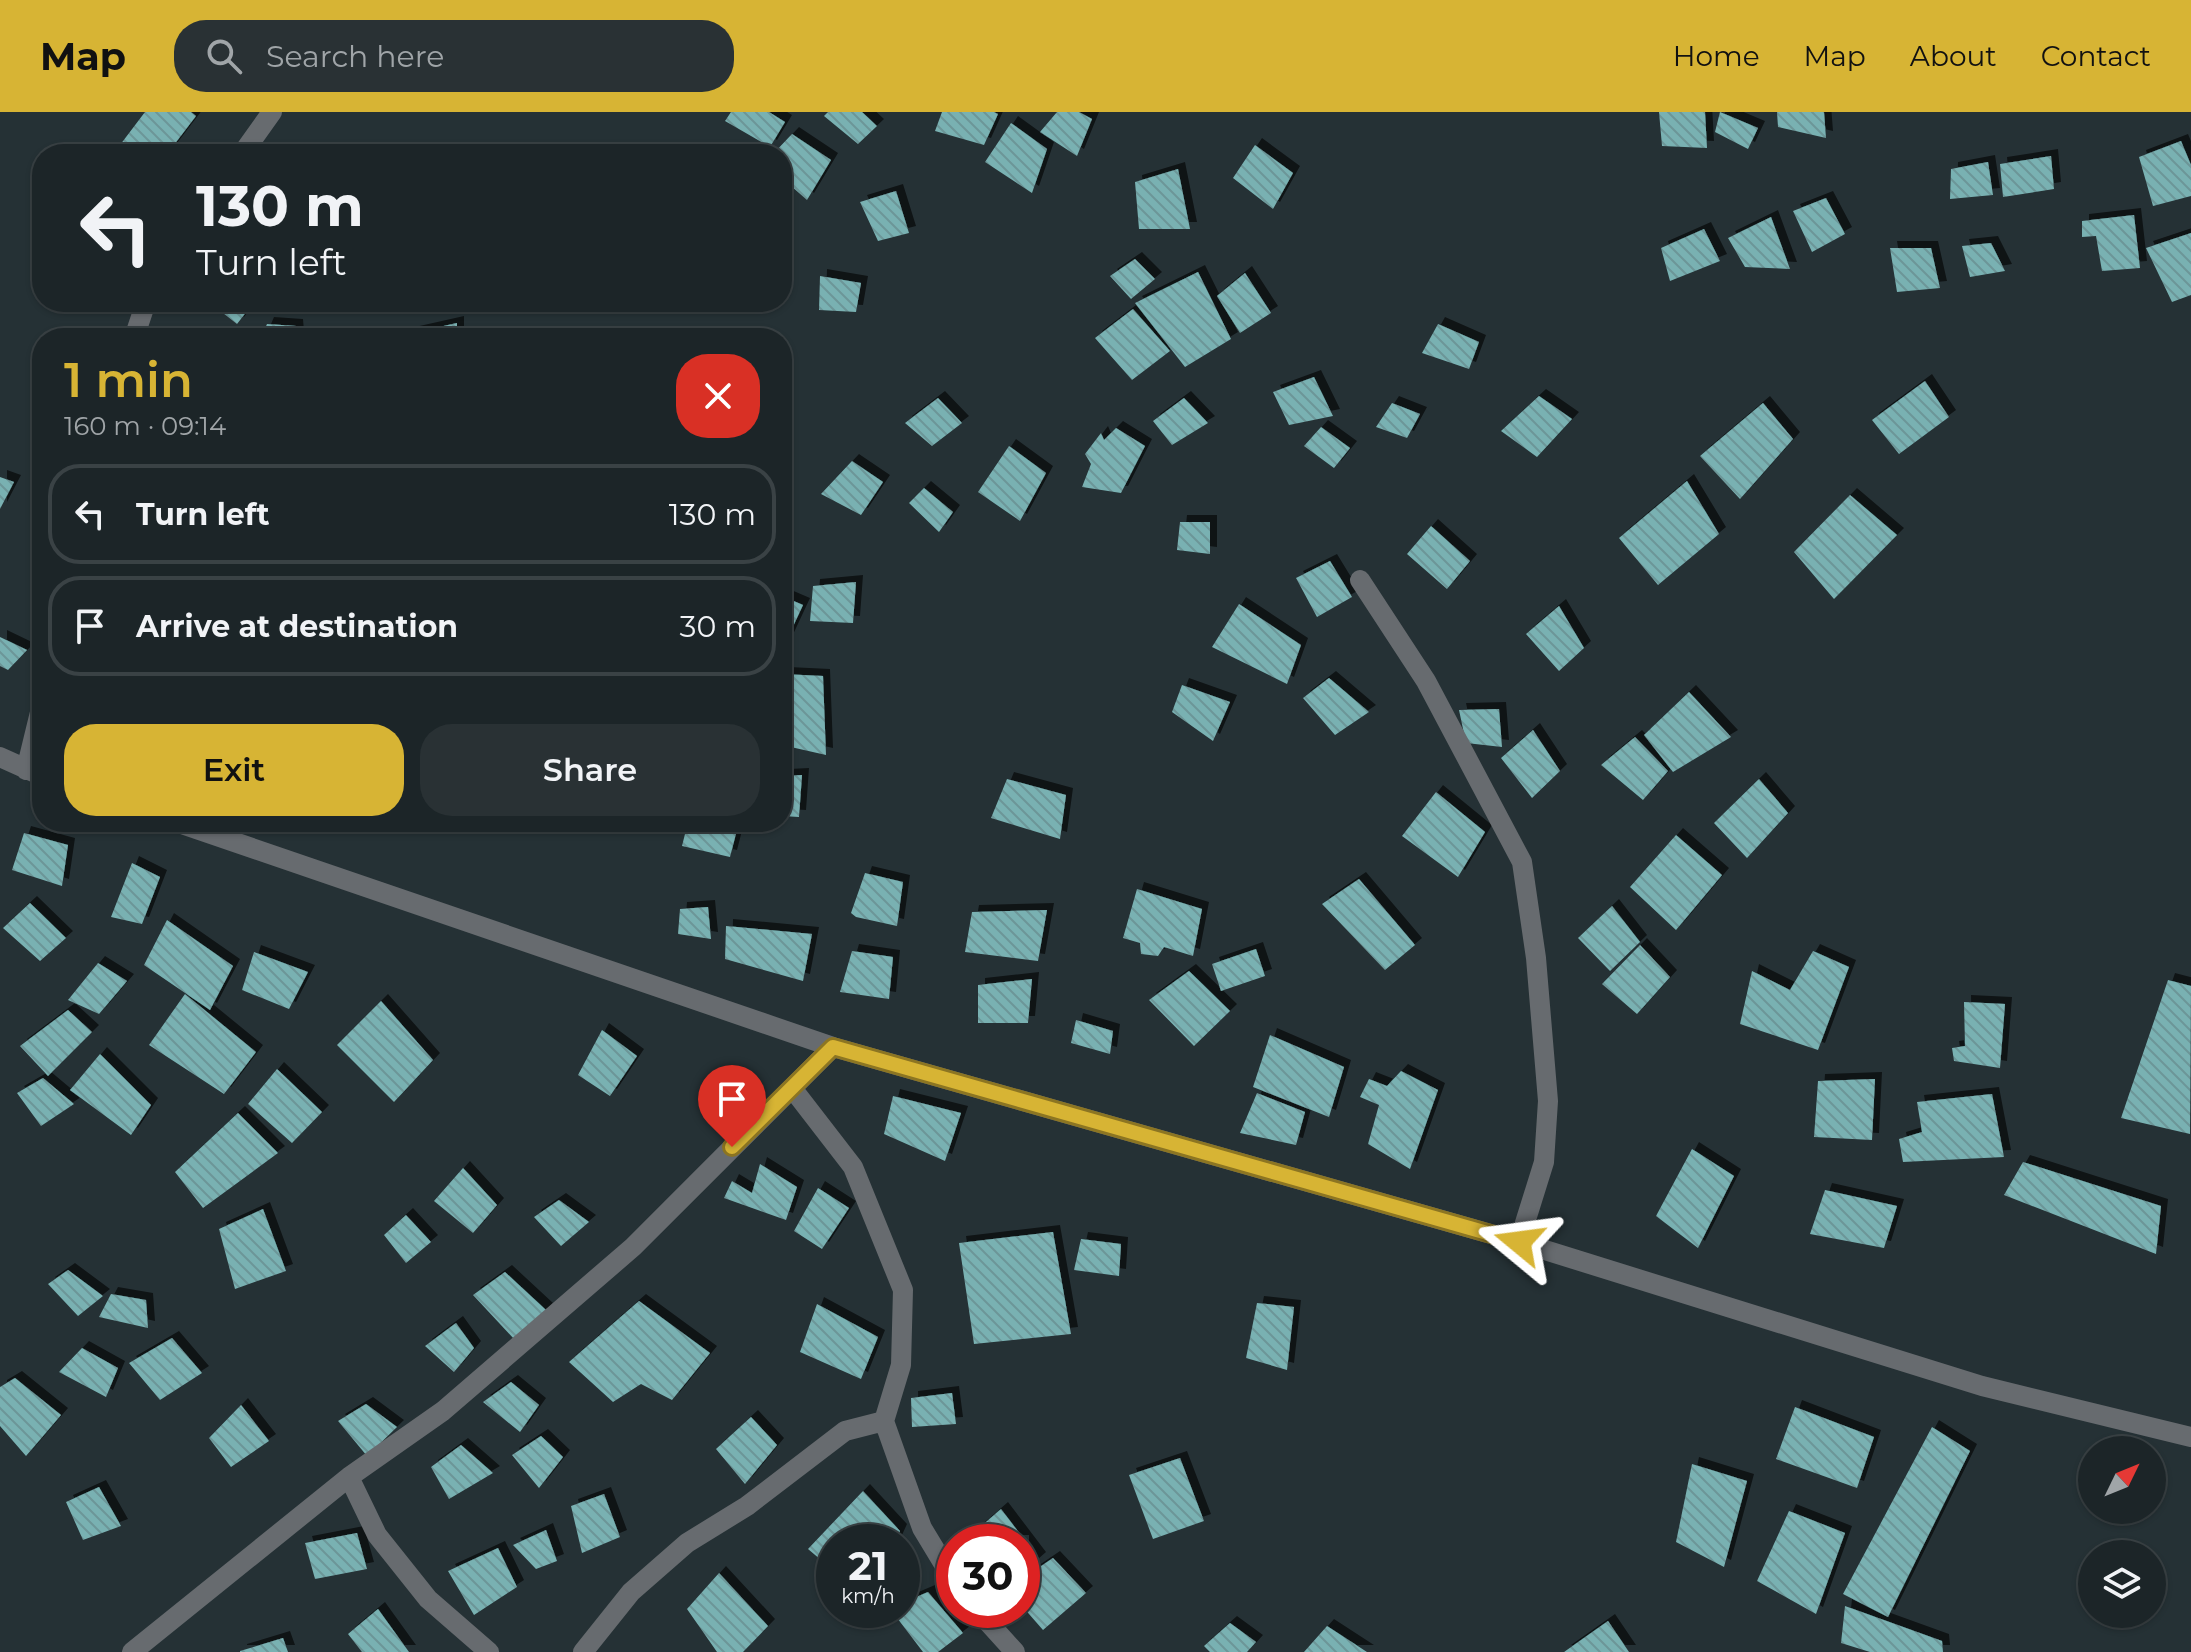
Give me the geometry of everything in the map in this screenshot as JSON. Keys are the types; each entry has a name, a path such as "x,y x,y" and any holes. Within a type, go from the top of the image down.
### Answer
{"street":[{"path":"249,144 272,112"},
{"path":"1360,580 1426,681 1522,862 1536,958 1548,1101 1544,1162 1519,1242"},
{"path":"0,757 32,772"},
{"path":"205,832 833,1047 1519,1242 1982,1386 2191,1437"},
{"path":"132,1652 349,1477 443,1411 633,1247 833,1047"},
{"path":"792,1088 853,1167 903,1290 901,1365 884,1421 922,1528 936,1551"},
{"path":"583,1652 631,1592 687,1543 747,1506 845,1431 884,1421"},
{"path":"349,1477 385,1545 428,1599 489,1652"},
{"path":"993,1628 1015,1652"}],"building":[{"path":"145,112 191,112 196,116 175,144 121,144"},
{"path":"731,112 769,112 785,122 772,144 765,144 725,121"},
{"path":"828,112 862,112 877,126 858,144 824,116"},
{"path":"942,112 998,114 984,145 935,131"},
{"path":"1057,112 1079,112 1092,119 1077,156 1040,132"},
{"path":"1659,112 1705,112 1707,148 1662,146"},
{"path":"1720,112 1758,128 1748,149 1715,132"},
{"path":"1777,112 1824,112 1826,138 1778,127"},
{"path":"1011,123 1047,149 1032,193 985,162"},
{"path":"792,134 831,160 807,200 792,187 792,144 782,144"},
{"path":"2181,141 2191,165 2191,196 2153,206 2139,157"},
{"path":"1255,145 1293,173 1273,209 1233,178"},
{"path":"2051,156 2054,189 2003,197 2000,164"},
{"path":"1988,162 1993,195 1950,199 1951,169"},
{"path":"1178,169 1190,229 1139,229 1135,182"},
{"path":"896,191 909,233 878,241 860,202"},
{"path":"1826,198 1845,234 1812,252 1793,211"},
{"path":"2134,215 2140,268 2102,271 2096,236 2082,237 2082,221"},
{"path":"1771,217 1790,269 1745,267 1728,238"},
{"path":"1704,229 1720,261 1670,281 1661,248"},
{"path":"2191,233 2191,295 2172,302 2146,248"},
{"path":"1991,243 2005,271 1970,277 1962,246"},
{"path":"1890,248 1931,248 1940,288 1897,292"},
{"path":"1135,259 1155,279 1131,299 1110,276"},
{"path":"1198,272 1231,339 1185,367 1135,303"},
{"path":"1245,273 1271,313 1240,333 1217,296"},
{"path":"820,276 861,283 856,312 819,310"},
{"path":"1133,309 1170,351 1132,380 1095,338"},
{"path":"222,312 246,312 237,324"},
{"path":"457,323 457,328 435,328"},
{"path":"267,324 296,328 265,328"},
{"path":"1438,324 1479,342 1469,369 1422,353"},
{"path":"1314,377 1333,416 1289,425 1273,392"},
{"path":"1925,381 1949,417 1899,454 1872,420"},
{"path":"1539,396 1572,419 1537,457 1501,431"},
{"path":"938,398 962,423 932,446 905,423"},
{"path":"1184,398 1208,423 1172,445 1153,421"},
{"path":"1392,403 1420,414 1407,438 1376,427"},
{"path":"1763,403 1793,439 1740,499 1700,456"},
{"path":"1321,427 1350,448 1334,468 1304,446"},
{"path":"1116,428 1145,446 1121,493 1082,487 1091,464 1085,454 1101,433 1104,440"},
{"path":"1009,446 1046,473 1020,521 978,492"},
{"path":"852,461 883,482 861,515 821,494"},
{"path":"0,477 14,482 0,509"},
{"path":"1687,481 1719,534 1658,585 1619,538"},
{"path":"924,488 953,512 939,532 909,503"},
{"path":"1850,495 1897,535 1834,599 1794,552"},
{"path":"1180,522 1210,522 1210,554 1177,550"},
{"path":"1431,526 1470,561 1447,589 1407,554"},
{"path":"1330,561 1352,597 1317,617 1296,578"},
{"path":"856,582 853,623 810,621 813,586"},
{"path":"792,600 803,605 792,629"},
{"path":"1239,604 1301,645 1287,684 1212,647"},
{"path":"1559,606 1584,648 1559,671 1526,634"},
{"path":"0,637 27,650 8,670 0,666"},
{"path":"792,674 823,676 826,755 792,747"},
{"path":"1329,678 1369,712 1335,735 1303,698"},
{"path":"1182,685 1230,702 1213,741 1172,712"},
{"path":"1689,692 1731,737 1673,772 1644,735"},
{"path":"1499,709 1502,747 1466,743 1459,710"},
{"path":"1533,730 1560,771 1532,798 1501,758"},
{"path":"1635,737 1668,771 1643,800 1601,765"},
{"path":"802,775 799,817 792,817 792,776"},
{"path":"1007,779 1066,795 1060,839 991,818"},
{"path":"1759,779 1788,813 1747,858 1714,823"},
{"path":"1436,792 1485,832 1458,877 1402,836"},
{"path":"686,832 736,832 730,857 682,846"},
{"path":"24,833 68,845 62,886 12,870"},
{"path":"1676,835 1722,875 1676,930 1630,887"},
{"path":"132,863 160,877 142,924 111,917"},
{"path":"865,873 903,882 897,926 856,917 851,913"},
{"path":"1359,879 1415,945 1385,970 1322,904"},
{"path":"1137,889 1202,909 1193,956 1164,947 1158,956 1141,954 1140,943 1123,938"},
{"path":"30,903 66,938 40,961 3,928"},
{"path":"1612,906 1640,942 1610,971 1578,938"},
{"path":"708,907 711,939 678,934 680,909"},
{"path":"1047,910 1038,961 965,952 972,912"},
{"path":"167,920 233,966 210,1010 144,965"},
{"path":"726,926 812,934 803,981 725,959"},
{"path":"1640,945 1670,977 1637,1014 1602,984"},
{"path":"1256,949 1265,976 1221,991 1212,964"},
{"path":"852,951 893,957 889,999 840,992"},
{"path":"1813,951 1849,967 1818,1050 1740,1024 1752,971 1790,990"},
{"path":"254,952 308,972 289,1009 242,990"},
{"path":"98,963 127,981 99,1014 68,1000"},
{"path":"1189,971 1230,1011 1194,1046 1149,1000"},
{"path":"1032,979 1028,1023 978,1023 978,985"},
{"path":"2168,980 2191,986 2190,1134 2121,1118"},
{"path":"185,994 256,1052 224,1094 149,1045"},
{"path":"381,1001 433,1060 394,1102 337,1045"},
{"path":"1964,1002 2005,1004 2000,1068 1954,1061 1952,1048 1965,1046"},
{"path":"68,1010 92,1032 48,1076 20,1046"},
{"path":"1076,1020 1113,1031 1110,1054 1071,1043"},
{"path":"602,1030 637,1056 610,1096 578,1075"},
{"path":"1270,1035 1344,1067 1329,1117 1253,1087"},
{"path":"100,1054 151,1105 131,1135 70,1090"},
{"path":"277,1069 322,1112 292,1143 248,1104"},
{"path":"1401,1071 1438,1090 1410,1169 1368,1144 1379,1105 1360,1097 1369,1079 1387,1086"},
{"path":"43,1078 74,1104 41,1126 17,1093"},
{"path":"1875,1079 1872,1140 1814,1137 1818,1081"},
{"path":"1257,1093 1305,1112 1296,1145 1240,1133"},
{"path":"1992,1094 2004,1157 1903,1162 1899,1139 1922,1132 1917,1102"},
{"path":"893,1096 961,1113 945,1161 884,1134"},
{"path":"238,1113 278,1153 203,1208 175,1172"},
{"path":"1692,1149 1734,1176 1698,1248 1656,1216"},
{"path":"2023,1162 2161,1206 2156,1254 2004,1195"},
{"path":"760,1164 797,1187 786,1220 724,1198 732,1181 752,1193"},
{"path":"463,1168 497,1205 473,1233 434,1201"},
{"path":"818,1188 849,1208 822,1249 794,1231"},
{"path":"1825,1190 1897,1206 1884,1248 1810,1234"},
{"path":"559,1200 589,1222 561,1246 534,1217"},
{"path":"263,1209 286,1271 235,1289 219,1229"},
{"path":"406,1215 431,1242 406,1263 384,1235"},
{"path":"1053,1232 1071,1334 974,1344 959,1243"},
{"path":"1081,1239 1121,1244 1119,1276 1074,1270"},
{"path":"68,1270 103,1296 78,1316 48,1284"},
{"path":"505,1272 546,1310 515,1340 473,1295"},
{"path":"111,1294 146,1300 148,1328 99,1317"},
{"path":"639,1301 710,1353 672,1400 641,1384 613,1402 569,1362"},
{"path":"1257,1303 1294,1307 1287,1370 1246,1358"},
{"path":"817,1304 878,1337 861,1379 800,1352"},
{"path":"456,1323 474,1348 454,1372 425,1346"},
{"path":"172,1338 202,1373 160,1400 129,1363"},
{"path":"82,1348 118,1368 106,1397 59,1372"},
{"path":"15,1378 61,1415 26,1456 0,1426 0,1387"},
{"path":"511,1382 539,1405 520,1432 483,1402"},
{"path":"952,1393 956,1424 912,1427 911,1398"},
{"path":"366,1404 397,1427 367,1456 338,1421"},
{"path":"241,1405 269,1441 231,1467 209,1438"},
{"path":"1795,1407 1874,1437 1857,1488 1776,1459"},
{"path":"751,1417 777,1445 745,1484 716,1449"},
{"path":"1932,1427 1970,1451 1888,1617 1843,1594"},
{"path":"541,1436 563,1457 539,1488 512,1455"},
{"path":"461,1445 493,1473 449,1499 431,1467"},
{"path":"1180,1458 1204,1521 1153,1539 1129,1475"},
{"path":"1692,1464 1747,1481 1724,1567 1676,1542"},
{"path":"99,1487 121,1526 83,1540 66,1502"},
{"path":"863,1491 894,1524 832,1524"},
{"path":"604,1494 620,1537 582,1553 571,1506"},
{"path":"1001,1509 1012,1524 984,1524"},
{"path":"1789,1511 1845,1533 1816,1614 1757,1581"},
{"path":"546,1530 557,1561 536,1569 513,1545"},
{"path":"357,1533 367,1569 315,1579 305,1543"},
{"path":"816,1541 816,1556 808,1549"},
{"path":"498,1548 517,1587 474,1615 448,1571"},
{"path":"1053,1558 1086,1593 1043,1630 1040,1627 1040,1567"},
{"path":"719,1573 768,1626 743,1652 717,1652 687,1609"},
{"path":"928,1592 936,1601 936,1628 959,1628 963,1633 938,1652 923,1652 905,1628 920,1628 920,1595"},
{"path":"1845,1606 1942,1641 1943,1652 1870,1652 1841,1643"},
{"path":"378,1609 409,1652 362,1652 348,1634"},
{"path":"1608,1621 1629,1652 1564,1652"},
{"path":"1230,1623 1256,1642 1247,1652 1210,1652 1204,1646"},
{"path":"1327,1626 1367,1652 1304,1652"},
{"path":"283,1638 288,1652 240,1652 240,1651"}],"route":[{"path":"732,1147 833,1047 1519,1242"}]}
